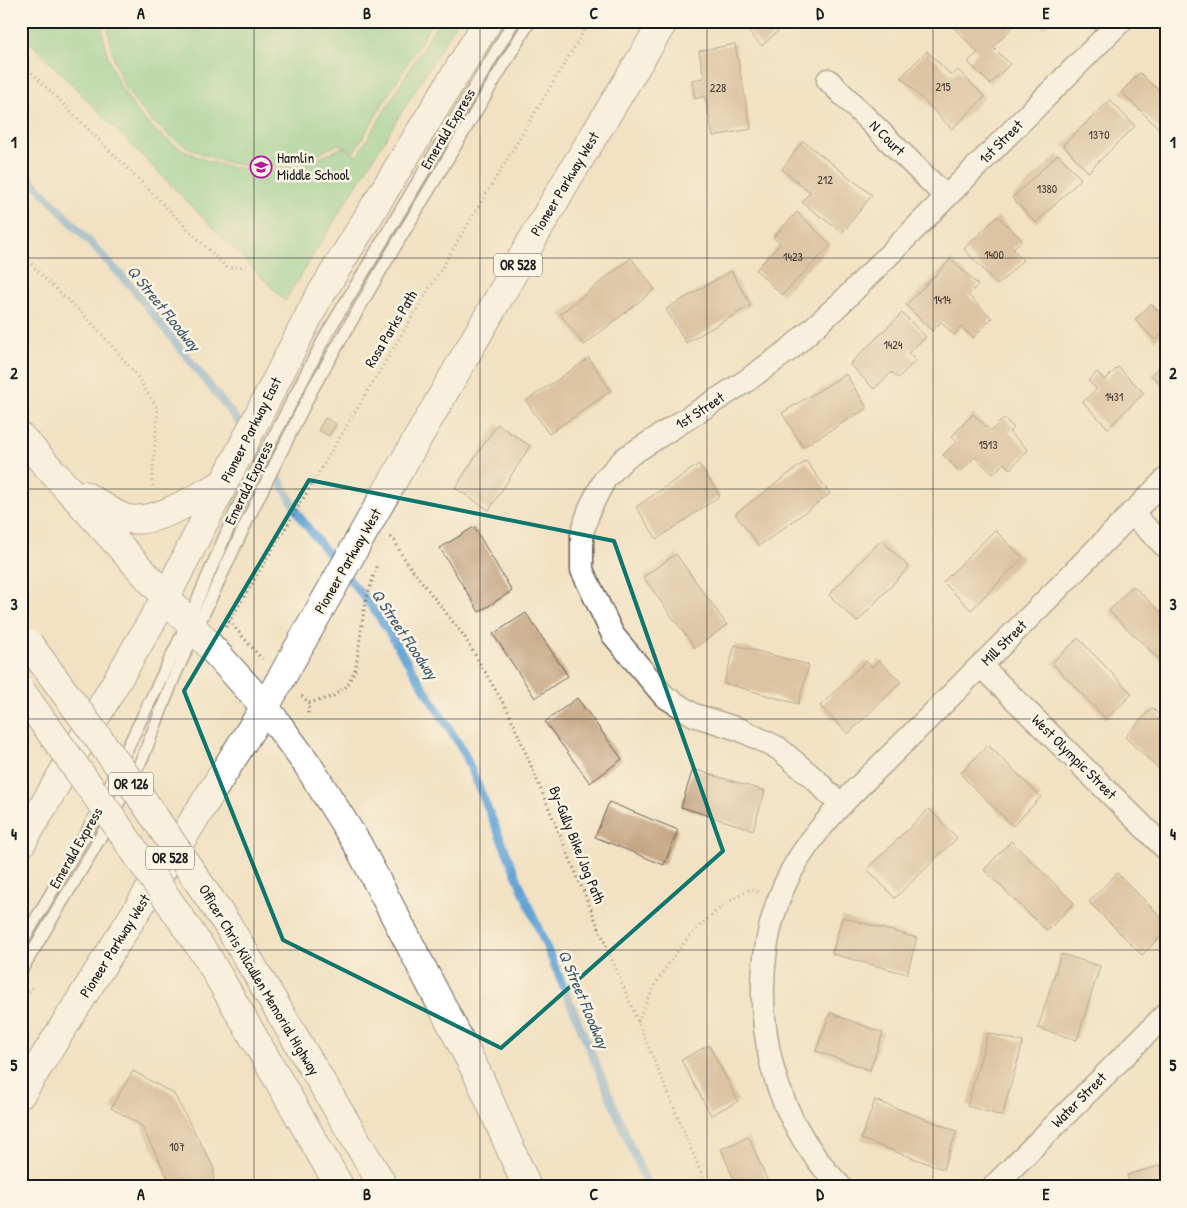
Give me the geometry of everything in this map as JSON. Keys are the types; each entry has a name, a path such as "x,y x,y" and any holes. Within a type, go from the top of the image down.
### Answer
{"main road":[{"name":"Pioneer Parkway East","path":"21,844 166,597 316,302 488,21"},
{"name":"Pioneer Parkway West","path":"21,1094 265,707 568,178 664,21"},
{"path":"21,438 265,707 307,764 358,845 480,1079 527,1187"},
{"path":"63,483 124,518 143,519 176,508 224,483"},
{"name":"Officer Chris Kilcullen Memorial Highway","path":"25,639 132,784 229,927 384,1187"},
{"name":"OR 126","path":"21,691 110,814 209,960 340,1187"}],"street":[{"name":"1st Street","path":"840,805 778,748 741,730 694,715 664,696 613,635 582,570 582,533 590,508 605,479 625,458 746,381 790,349 842,302 1121,21"},
{"name":"N Court","path":"828,80 946,197"},
{"name":"Mill Street","path":"841,1187 830,1176 802,1138 783,1100 770,1058 763,1023 762,982 768,940 779,901 792,871 814,838 840,805 1166,479"},
{"path":"1132,513 1166,547"},
{"name":"West Olympic Street","path":"981,666 1166,849"},
{"name":"Water Street","path":"993,1187 1166,1014"}],"lane":[{"name":"Emerald Express","path":"21,971 95,847 143,757 175,675 199,634 238,506 288,408 326,335 514,21"},
{"name":"Emerald Express","path":"21,944 199,634 247,521 313,388 530,21"}],"path":[{"name":"Rosa Parks Path","path":"199,634 277,541 590,21"},
{"path":"21,62 227,268 248,266"},
{"path":"21,253 100,332 135,373 158,409 152,481 155,494"},
{"name":"By-Gully Bike/Jog Path","path":"386,537 394,538 400,552 411,568 464,636 509,712 707,1187"},
{"path":"356,667 365,603 380,556"},
{"path":"308,713 310,703"},
{"path":"638,1022 647,998 673,957 700,925 733,898 751,889 779,901"}],"highlighted area":[{"path":"309,480 614,541 723,851 501,1048 283,940 184,691"}],"green space":[{"path":"21,21 102,21 110,64 119,84 131,103 147,122 165,138 185,151 230,167 254,170 279,169 303,164 323,157 342,147 357,156 439,21 458,21 285,301 21,33"},
{"path":"107,21 433,21 354,152 339,144 300,160 275,165 249,166 199,153 156,125 138,106 124,84 113,54"}],"building":[{"path":"744,21 779,21 783,26 762,46 741,24"},
{"path":"954,21 1018,21 993,47 1010,64 990,84 968,62 978,52 951,25"},
{"path":"1037,21 1050,21 1044,28"},
{"path":"735,44 751,129 713,136 705,96 695,99 692,80 704,78 699,51"},
{"path":"927,51 952,76 958,70 985,97 952,129 901,77"},
{"path":"1140,73 1158,90 1166,82 1166,135 1121,92"},
{"path":"1110,100 1135,126 1088,172 1063,145"},
{"path":"803,141 872,195 842,233 802,202 810,192 782,169"},
{"path":"1058,154 1081,179 1036,223 1012,198"},
{"path":"797,212 831,245 782,295 756,270 780,244 773,237"},
{"path":"998,216 1022,240 1013,249 1023,260 998,285 964,249"},
{"path":"631,258 655,289 584,345 560,314"},
{"path":"951,259 978,285 968,295 992,318 973,338 961,327 954,335 941,322 932,331 906,305"},
{"path":"731,271 751,305 686,343 666,309"},
{"path":"1151,304 1166,319 1166,330 1155,340 1135,320"},
{"path":"902,313 926,337 908,353 916,361 898,378 892,372 874,389 850,364"},
{"path":"589,358 611,391 549,434 526,401"},
{"path":"1166,361 1166,390 1151,375"},
{"path":"1118,367 1144,393 1108,428 1083,402 1097,389 1088,381 1097,372 1105,380"},
{"path":"846,374 867,408 803,447 782,413"},
{"path":"973,414 991,431 1004,418 1014,428 1009,432 1028,450 1010,469 1004,463 993,474 975,457 960,472 943,455 957,441 952,436"},
{"path":"325,418 336,424 329,436 318,430"},
{"path":"497,424 530,446 489,510 455,488"},
{"path":"806,461 830,494 759,546 735,514"},
{"path":"699,464 720,496 657,539 636,507"},
{"path":"474,527 512,591 479,612 440,548"},
{"path":"995,530 1023,558 971,610 943,582"},
{"path":"881,540 909,567 857,622 829,595"},
{"path":"676,554 727,625 695,648 643,577"},
{"path":"1133,586 1166,617 1166,666 1109,611"},
{"path":"526,613 568,676 535,698 493,634"},
{"path":"1078,638 1132,694 1106,719 1052,663"},
{"path":"735,645 809,665 798,704 724,683"},
{"path":"879,660 901,682 848,734 820,706 866,661 872,667"},
{"path":"577,698 622,759 590,783 545,722"},
{"path":"1152,708 1166,721 1166,776 1125,737"},
{"path":"988,745 1041,797 1013,826 960,774"},
{"path":"693,769 765,791 753,830 681,807"},
{"path":"609,802 678,830 664,865 595,837"},
{"path":"929,809 957,838 895,898 867,869"},
{"path":"1011,841 1074,903 1047,931 984,870"},
{"path":"1117,873 1166,922 1166,931 1142,955 1089,902"},
{"path":"842,917 917,938 907,974 832,954"},
{"path":"1061,954 1100,966 1077,1040 1038,1028"},
{"path":"830,1013 883,1033 870,1070 816,1051"},
{"path":"988,1033 1023,1042 1002,1116 967,1106"},
{"path":"709,1045 738,1101 711,1115 681,1060"},
{"path":"133,1071 174,1094 214,1168 213,1187 169,1187 169,1180 141,1125 111,1108"},
{"path":"875,1100 957,1131 943,1169 861,1139"},
{"path":"749,1137 770,1187 737,1187 721,1149"},
{"path":"1166,1164 1166,1187 1130,1187 1127,1175"}],"waterway":[{"name":"Q Street Floodway","path":"21,169 131,286 244,429"},
{"name":"Q Street Floodway","path":"252,441 277,475 300,517 376,612 464,752 648,1187"}],"place":[{"name":"Hamlin Middle School","path":"261,167"}]}
